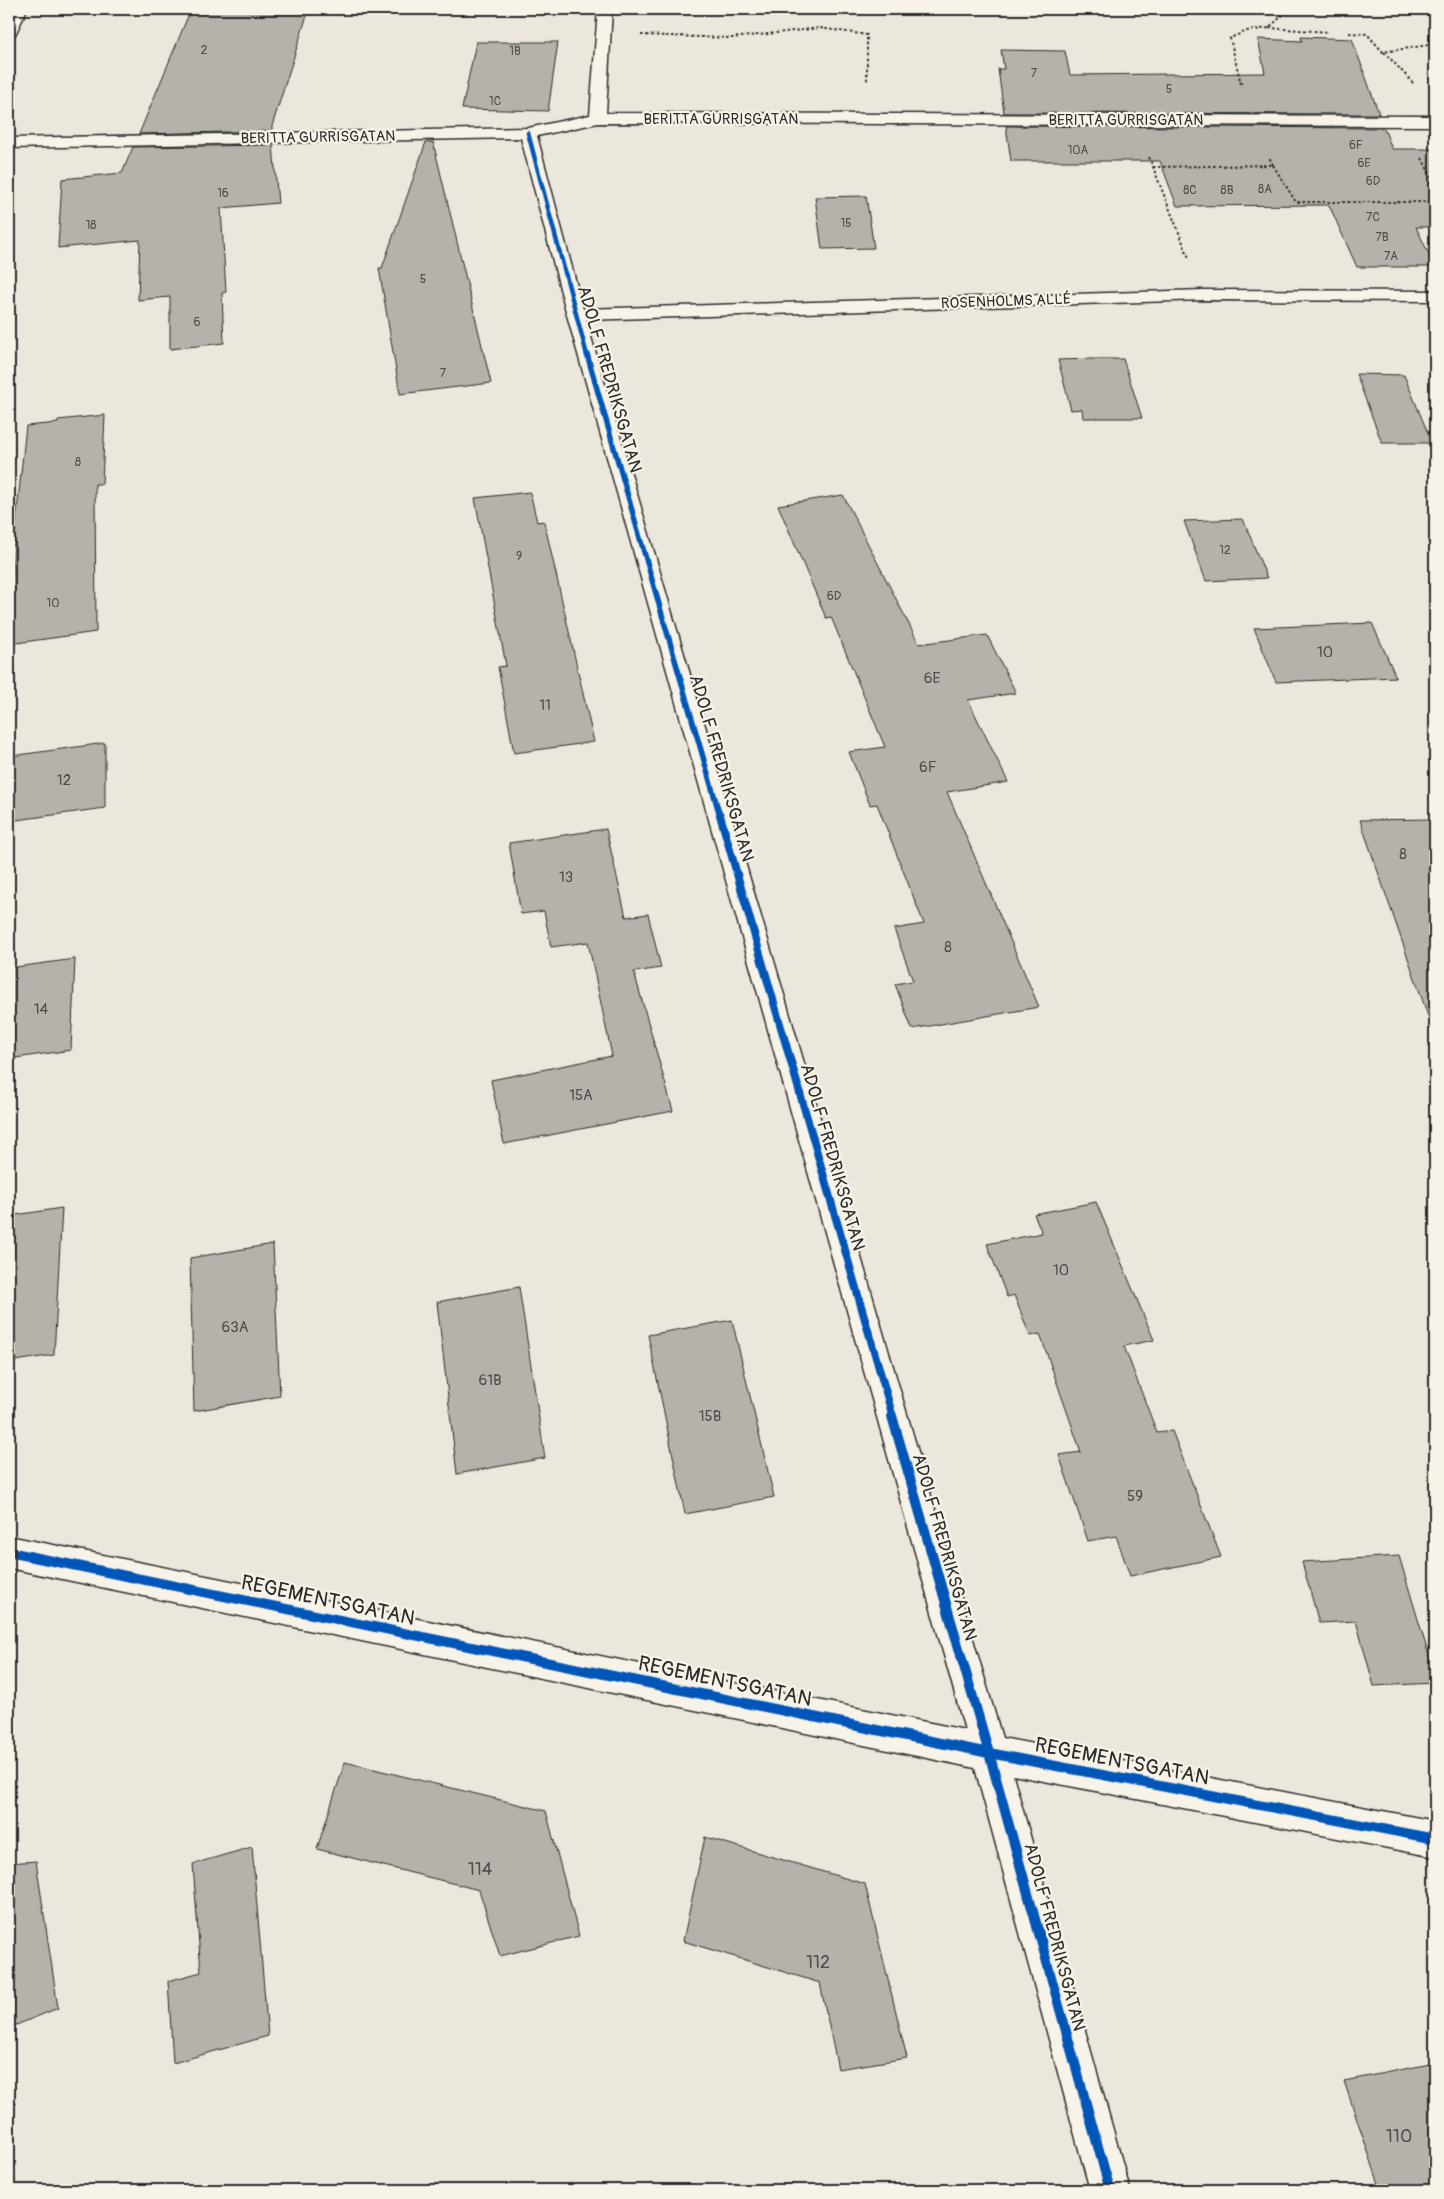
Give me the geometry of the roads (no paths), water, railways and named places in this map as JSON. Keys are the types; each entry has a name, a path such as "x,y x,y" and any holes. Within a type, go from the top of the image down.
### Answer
{"street":[{"path":"9,34 20,9"},
{"path":"598,118 605,9"},
{"name":"BERITTA GURRISGATAN","path":"9,143 528,133 598,118 1133,121 1435,120"},
{"name":"ADOLF FREDRIKSGATAN","path":"528,133 576,314 989,1754 1110,2190"},
{"name":"ROSENHOLMS ALLÉ","path":"576,314 1204,295 1435,296"},
{"name":"REGEMENTSGATAN","path":"9,1552 989,1754 1435,1839"}]}
